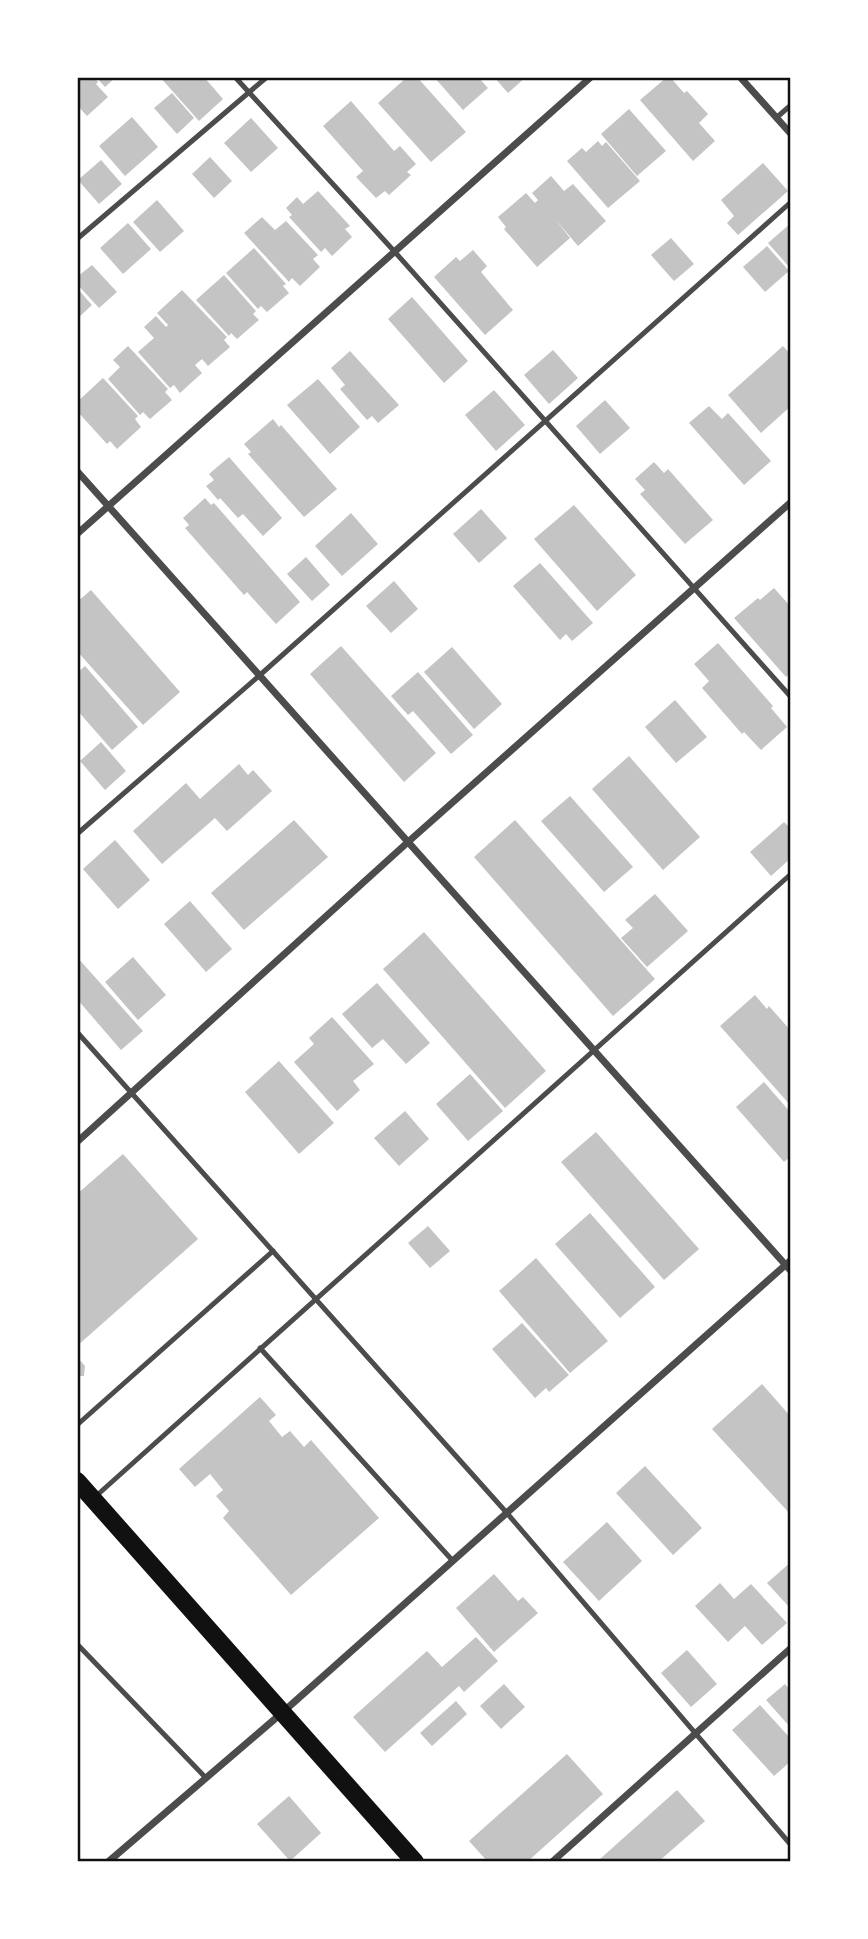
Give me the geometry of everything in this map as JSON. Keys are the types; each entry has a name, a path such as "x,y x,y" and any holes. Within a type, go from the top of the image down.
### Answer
{"main road":[{"path":"77,1481 415,1862"}],"street":[{"path":"77,534 591,77"},
{"path":"740,77 791,134"},
{"path":"77,471 789,1265 206,1779 108,1862"},
{"path":"77,1142 408,842 791,502"},
{"path":"552,1862 791,1648"}],"lane":[{"path":"235,77 394,251 791,697"},
{"path":"77,239 267,77"},
{"path":"776,118 791,105"},
{"path":"77,834 260,675 791,202"},
{"path":"93,1499 791,874"},
{"path":"77,1032 506,1512 791,1845"},
{"path":"77,1424 273,1251"},
{"path":"260,1348 452,1560"},
{"path":"77,1644 206,1779"}],"building":[{"path":"77,77 94,77 98,82 96,84 108,97 87,116 77,105"},
{"path":"96,77 116,77 105,87"},
{"path":"160,77 204,77 223,99 199,121"},
{"path":"407,77 417,77 466,132 431,162 378,103"},
{"path":"434,77 478,77 488,88 463,110"},
{"path":"494,77 526,77 508,93"},
{"path":"667,77 684,93 687,91 708,114 699,123 715,141 693,161 640,100"},
{"path":"172,93 194,118 177,134 154,108"},
{"path":"351,101 394,151 400,146 416,164 407,172 411,175 389,195 385,191 376,198 356,177 363,171 323,126"},
{"path":"629,109 666,151 637,176 601,134"},
{"path":"132,117 158,147 125,176 99,146"},
{"path":"251,118 278,148 251,172 224,143"},
{"path":"598,141 602,146 606,142 640,181 608,208 567,161 582,148 586,152"},
{"path":"210,157 232,181 214,198 192,174"},
{"path":"101,160 122,184 99,204 78,180"},
{"path":"763,163 788,191 738,235 727,223 734,216 721,200"},
{"path":"551,176 564,191 573,184 606,221 578,246 555,219 570,238 537,267 504,229 506,227 498,217 526,193 535,203 538,200 532,193"},
{"path":"318,191 350,226 345,229 352,237 332,256 325,248 321,252 289,217 292,215 286,208 297,197 303,204"},
{"path":"157,200 184,231 160,252 133,222"},
{"path":"262,217 275,230 286,221 318,255 313,259 320,267 300,286 292,278 289,282 244,233"},
{"path":"128,223 151,249 123,274 100,248"},
{"path":"791,223 791,269 768,243"},
{"path":"671,238 694,264 674,281 651,255"},
{"path":"767,246 789,271 765,292 743,267"},
{"path":"254,248 286,284 283,286 289,293 267,312 261,306 258,309 226,273"},
{"path":"473,250 487,266 481,272 513,310 485,335 434,277 456,257 460,261"},
{"path":"92,265 117,292 99,308 77,284 77,277"},
{"path":"224,275 256,311 253,314 259,320 237,339 231,333 229,336 196,300"},
{"path":"77,288 92,305 77,319"},
{"path":"182,290 227,337 224,340 230,347 208,366 202,359 195,365 202,373 180,393 174,385 170,388 138,352 154,338 144,327 156,316 166,327 168,325 157,313"},
{"path":"412,297 468,361 444,383 388,319"},
{"path":"128,346 168,389 165,392 172,400 150,419 143,412 140,415 108,379 120,367 113,360"},
{"path":"783,346 791,355 791,406 761,433 728,395"},
{"path":"553,350 578,378 549,404 524,375"},
{"path":"350,351 399,405 378,423 372,416 367,420 340,389 345,385 331,368"},
{"path":"103,378 138,416 135,419 141,427 117,449 110,441 107,444 77,411 77,402"},
{"path":"318,379 360,427 330,454 287,405"},
{"path":"494,390 525,425 496,451 465,415"},
{"path":"605,400 630,428 600,454 576,426"},
{"path":"709,406 722,419 728,413 771,461 744,485 689,423"},
{"path":"273,419 337,489 304,517 248,454 251,452 244,444"},
{"path":"229,457 282,518 263,536 243,514 238,518 206,486 214,480 209,474"},
{"path":"654,462 664,473 668,469 713,520 685,544 640,494 645,490 635,479"},
{"path":"205,498 211,505 214,503 300,602 276,624 247,592 244,595 185,528 189,525 183,518"},
{"path":"574,505 636,575 597,611 534,539"},
{"path":"481,509 507,538 479,563 453,534"},
{"path":"351,513 378,544 342,576 315,546"},
{"path":"306,557 330,585 312,601 287,574"},
{"path":"540,563 593,623 572,641 566,634 560,640 513,586"},
{"path":"394,581 418,609 391,633 366,606"},
{"path":"774,588 791,607 791,672 786,677 734,618"},
{"path":"91,590 180,692 143,725 77,651 77,602"},
{"path":"718,643 773,706 771,708 787,727 761,750 744,732 742,734 702,688 709,681 694,664"},
{"path":"341,646 436,753 404,782 310,674"},
{"path":"452,647 502,704 474,729 424,672"},
{"path":"85,666 138,727 112,750 77,710 77,673"},
{"path":"418,672 473,735 451,754 413,711 408,715 391,696"},
{"path":"675,700 707,737 676,763 645,727"},
{"path":"101,742 126,771 105,790 80,761"},
{"path":"629,756 700,837 663,870 592,789"},
{"path":"239,764 248,775 253,770 272,791 227,831 215,818 162,864 133,831 186,783 200,799"},
{"path":"570,796 633,867 604,892 541,821"},
{"path":"294,820 328,857 244,930 211,893"},
{"path":"515,820 655,979 613,1016 474,857"},
{"path":"784,822 791,829 791,858 771,876 750,852"},
{"path":"115,840 150,880 118,909 83,869"},
{"path":"655,894 688,931 647,967 621,938 633,928 625,920"},
{"path":"190,901 232,949 206,972 164,924"},
{"path":"424,932 546,1071 505,1108 383,969"},
{"path":"77,957 143,1031 121,1050 77,999"},
{"path":"133,957 166,995 138,1020 105,982"},
{"path":"377,983 430,1043 406,1064 383,1039 372,1048 342,1014"},
{"path":"755,995 767,1009 769,1006 791,1031 791,1106 720,1026"},
{"path":"332,1017 374,1064 353,1081 360,1090 337,1111 294,1062 314,1044 309,1038"},
{"path":"279,1061 334,1123 299,1154 245,1092"},
{"path":"470,1074 503,1111 468,1141 436,1104"},
{"path":"764,1082 791,1113 791,1156 784,1162 736,1107"},
{"path":"405,1111 429,1139 399,1166 374,1138"},
{"path":"596,1132 699,1249 664,1280 561,1162"},
{"path":"123,1154 198,1239 77,1346 77,1194"},
{"path":"590,1213 655,1287 620,1318 555,1244"},
{"path":"428,1226 450,1251 430,1268 408,1243"},
{"path":"536,1258 608,1341 570,1373 499,1291"},
{"path":"522,1323 569,1375 549,1392 546,1388 535,1398 492,1349"},
{"path":"77,1357 85,1366 84,1376 77,1376"},
{"path":"762,1384 791,1417 791,1515 712,1429"},
{"path":"260,1397 276,1415 269,1421 282,1437 290,1431 304,1447 311,1440 379,1518 291,1595 223,1518 229,1511 216,1496 223,1490 210,1474 195,1487 179,1469"},
{"path":"645,1466 702,1528 673,1555 616,1493"},
{"path":"607,1522 642,1561 599,1601 563,1562"},
{"path":"791,1562 791,1607 790,1608 767,1583"},
{"path":"494,1574 518,1601 523,1597 538,1613 494,1652 456,1608"},
{"path":"720,1583 734,1599 751,1584 787,1623 762,1645 745,1626 728,1642 695,1606"},
{"path":"476,1637 498,1661 464,1692 459,1686 385,1752 353,1717 427,1651 442,1667"},
{"path":"687,1650 717,1684 691,1707 661,1673"},
{"path":"504,1684 525,1707 501,1729 480,1706"},
{"path":"785,1684 791,1691 791,1728 766,1700"},
{"path":"456,1701 467,1714 432,1746 420,1733"},
{"path":"760,1705 791,1739 791,1761 774,1776 732,1730"},
{"path":"567,1754 603,1794 527,1862 488,1862 469,1841"},
{"path":"677,1790 705,1821 658,1862 602,1862 600,1859"},
{"path":"289,1796 321,1833 290,1861 257,1824"}]}
